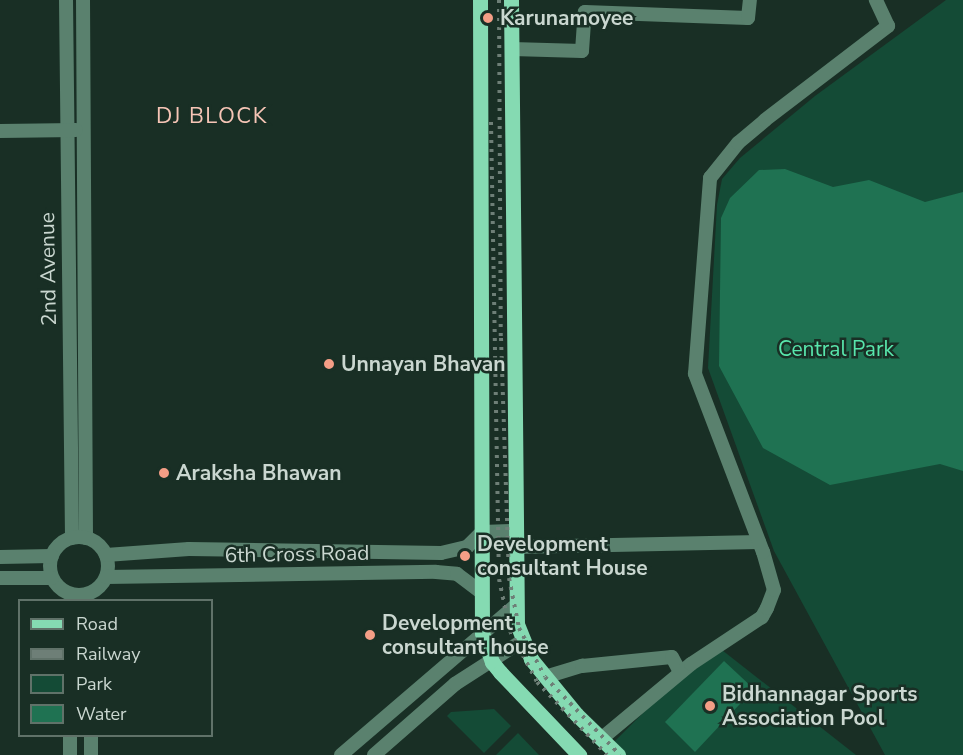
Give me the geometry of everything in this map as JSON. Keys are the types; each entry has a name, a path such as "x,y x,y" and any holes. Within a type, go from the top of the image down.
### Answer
{"main road":[{"path":"480,0 482,633 492,662 579,755"},
{"path":"511,0 515,606 522,640 545,677 618,755"}],"street":[{"name":"2nd Avenue","path":"66,0 72,538"},
{"name":"2nd Avenue","path":"83,0 86,538"},
{"path":"512,49 582,51 585,12 748,18 750,0"},
{"path":"601,739 680,672 762,617 774,590 759,542 695,374 694,353 710,178 738,143 822,74 874,40 888,26 876,0"},
{"path":"0,131 84,130"},
{"path":"106,555 189,549 291,553 456,552 482,532 515,531"},
{"path":"72,538 86,538 97,543 106,555 106,577 91,597 70,597 52,578 52,556 61,543 72,538"},
{"path":"515,547 759,542"},
{"path":"291,553 291,574"},
{"path":"0,557 52,556"},
{"name":"6th Cross Road","path":"106,577 436,572 457,574 482,593"},
{"path":"0,578 52,578"},
{"path":"341,755 515,606"},
{"path":"374,755 455,684 492,662 522,640"},
{"path":"545,677 582,666 672,657 680,672"},
{"path":"70,737 70,755"},
{"path":"91,737 91,755"}],"green space":[{"name":"Central Park","path":"946,0 963,0 963,755 885,755 774,551 708,368 717,205 722,179 740,158 815,96"},
{"path":"722,650 856,755 624,755 612,744 665,691"},
{"path":"494,709 511,726 484,753 447,716 451,712"},
{"path":"518,733 539,755 496,755"}],"water":[{"path":"785,169 833,187 869,180 925,202 963,192 963,471 940,464 830,485 763,448 719,366 721,218 730,198 759,170"},
{"name":"Bidhannagar Sports Association Pool","path":"724,661 754,689 695,752 665,722"}],"railway":[{"path":"499,0 501,338 509,578 519,628 545,677 620,755"},
{"path":"491,122 499,579 510,631 537,682 607,755"}],"place":[{"name":"Karunamoyee","path":"488,18"},
{"name":"Unnayan Bhavan","path":"329,364"},
{"name":"Araksha Bhawan","path":"164,473"},
{"name":"Development consultant House","path":"465,556"},
{"name":"Development consultant house","path":"370,635"},
{"name":"Bidhannagar Sports Association Pool","path":"710,706"}],"district":[{"name":"DJ BLOCK","path":"212,117"}]}
